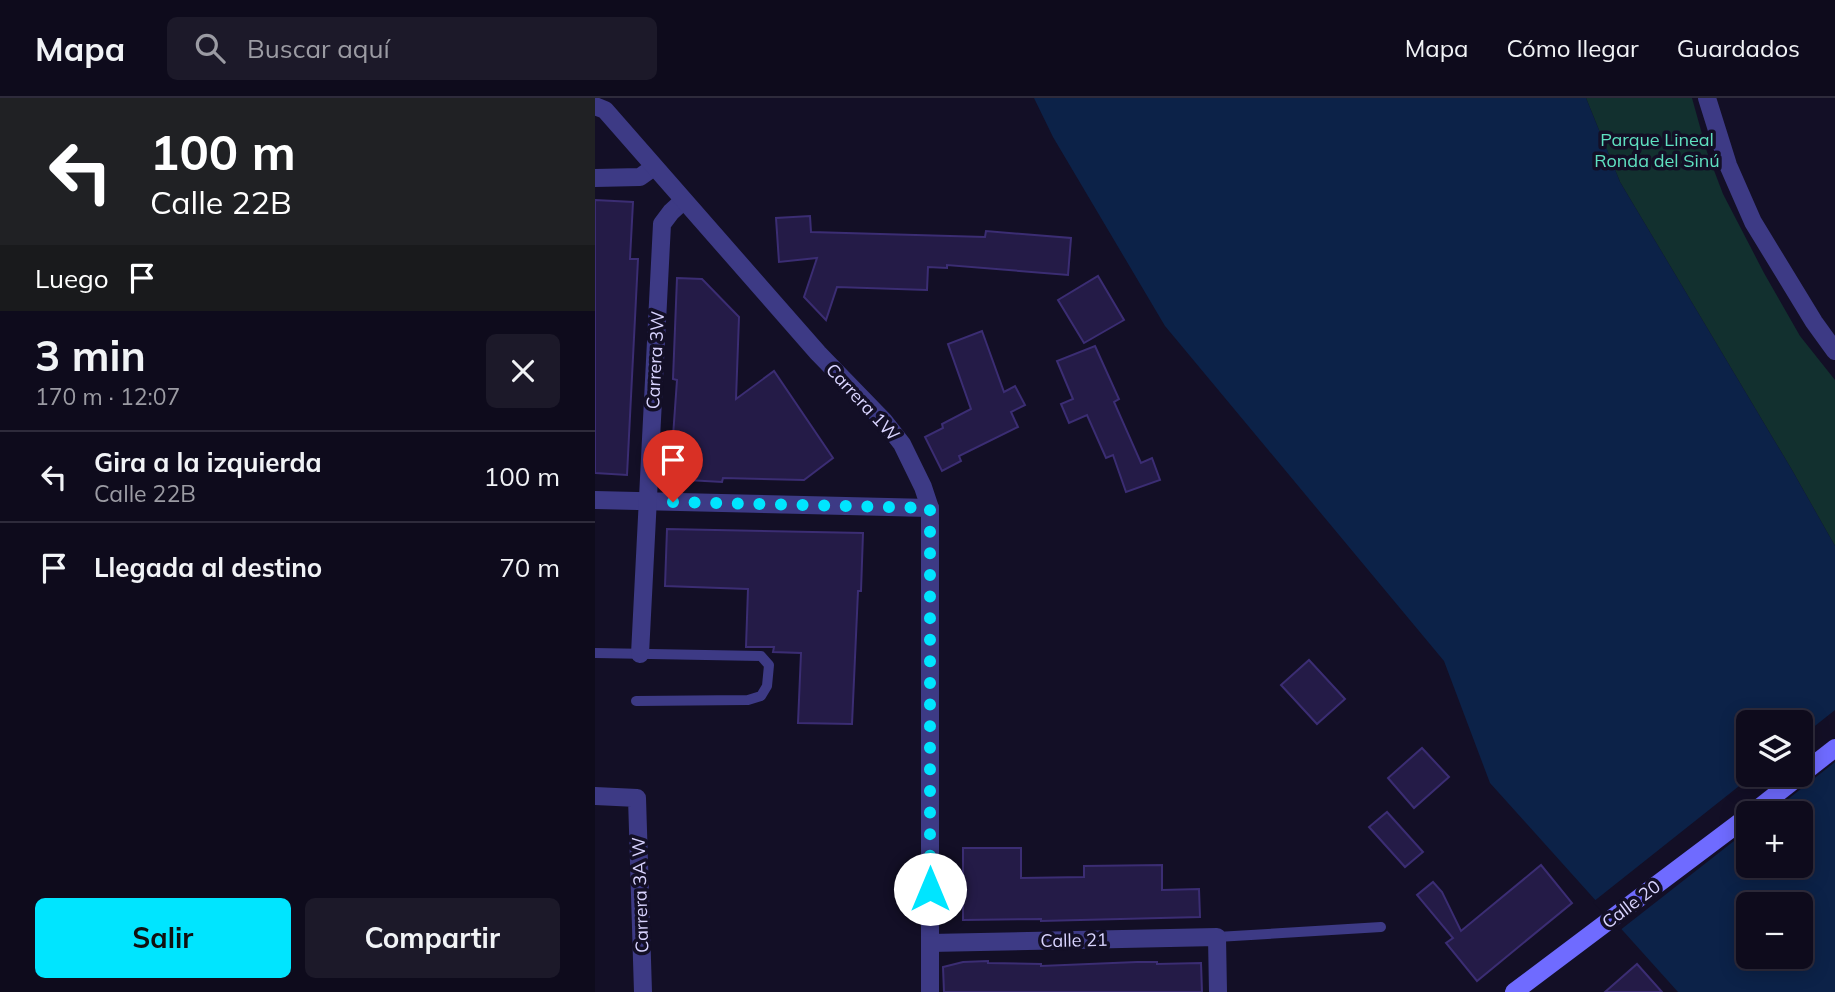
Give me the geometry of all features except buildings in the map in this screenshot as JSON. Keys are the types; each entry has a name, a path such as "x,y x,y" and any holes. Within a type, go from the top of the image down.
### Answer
{"main road":[{"name":"Calle 20","path":"1768,801 1835,748"},
{"name":"Calle 20","path":"1514,992 1736,826"}],"street":[{"path":"1707,98 1728,165 1753,222 1814,322 1835,351"},
{"name":"Carrera 1W","path":"595,106 605,110 818,353 884,421 902,444 923,487 930,508 930,992"},
{"path":"595,178 640,177 654,167"},
{"name":"Carrera 3W","path":"641,654 662,224 683,201"},
{"path":"595,500 930,508"},
{"name":"Carrera 3A W","path":"595,796 636,797 643,992"},
{"path":"1217,937 1218,992"},
{"name":"Calle 21","path":"930,943 1217,937"}],"lane":[{"path":"595,653 761,656 769,665 767,686 761,696 748,699 636,701"},
{"path":"1217,937 1381,927"}],"green space":[{"name":"Parque Lineal Ronda del Sinú","path":"1586,98 1692,98 1707,152 1723,194 1800,336 1835,380 1835,546 1620,182"}],"water":[{"path":"1034,98 1586,98 1620,182 1835,546 1835,992 1678,992 1490,783 1444,661 1165,326 1053,137"}],"pier":[{"path":"1835,710 1835,762 1813,779 1813,727"},
{"path":"1738,787 1803,787 1786,801 1736,801 1736,839 1619,931 1593,902"}],"route":[{"path":"673,502 930,508 930,889"}]}
